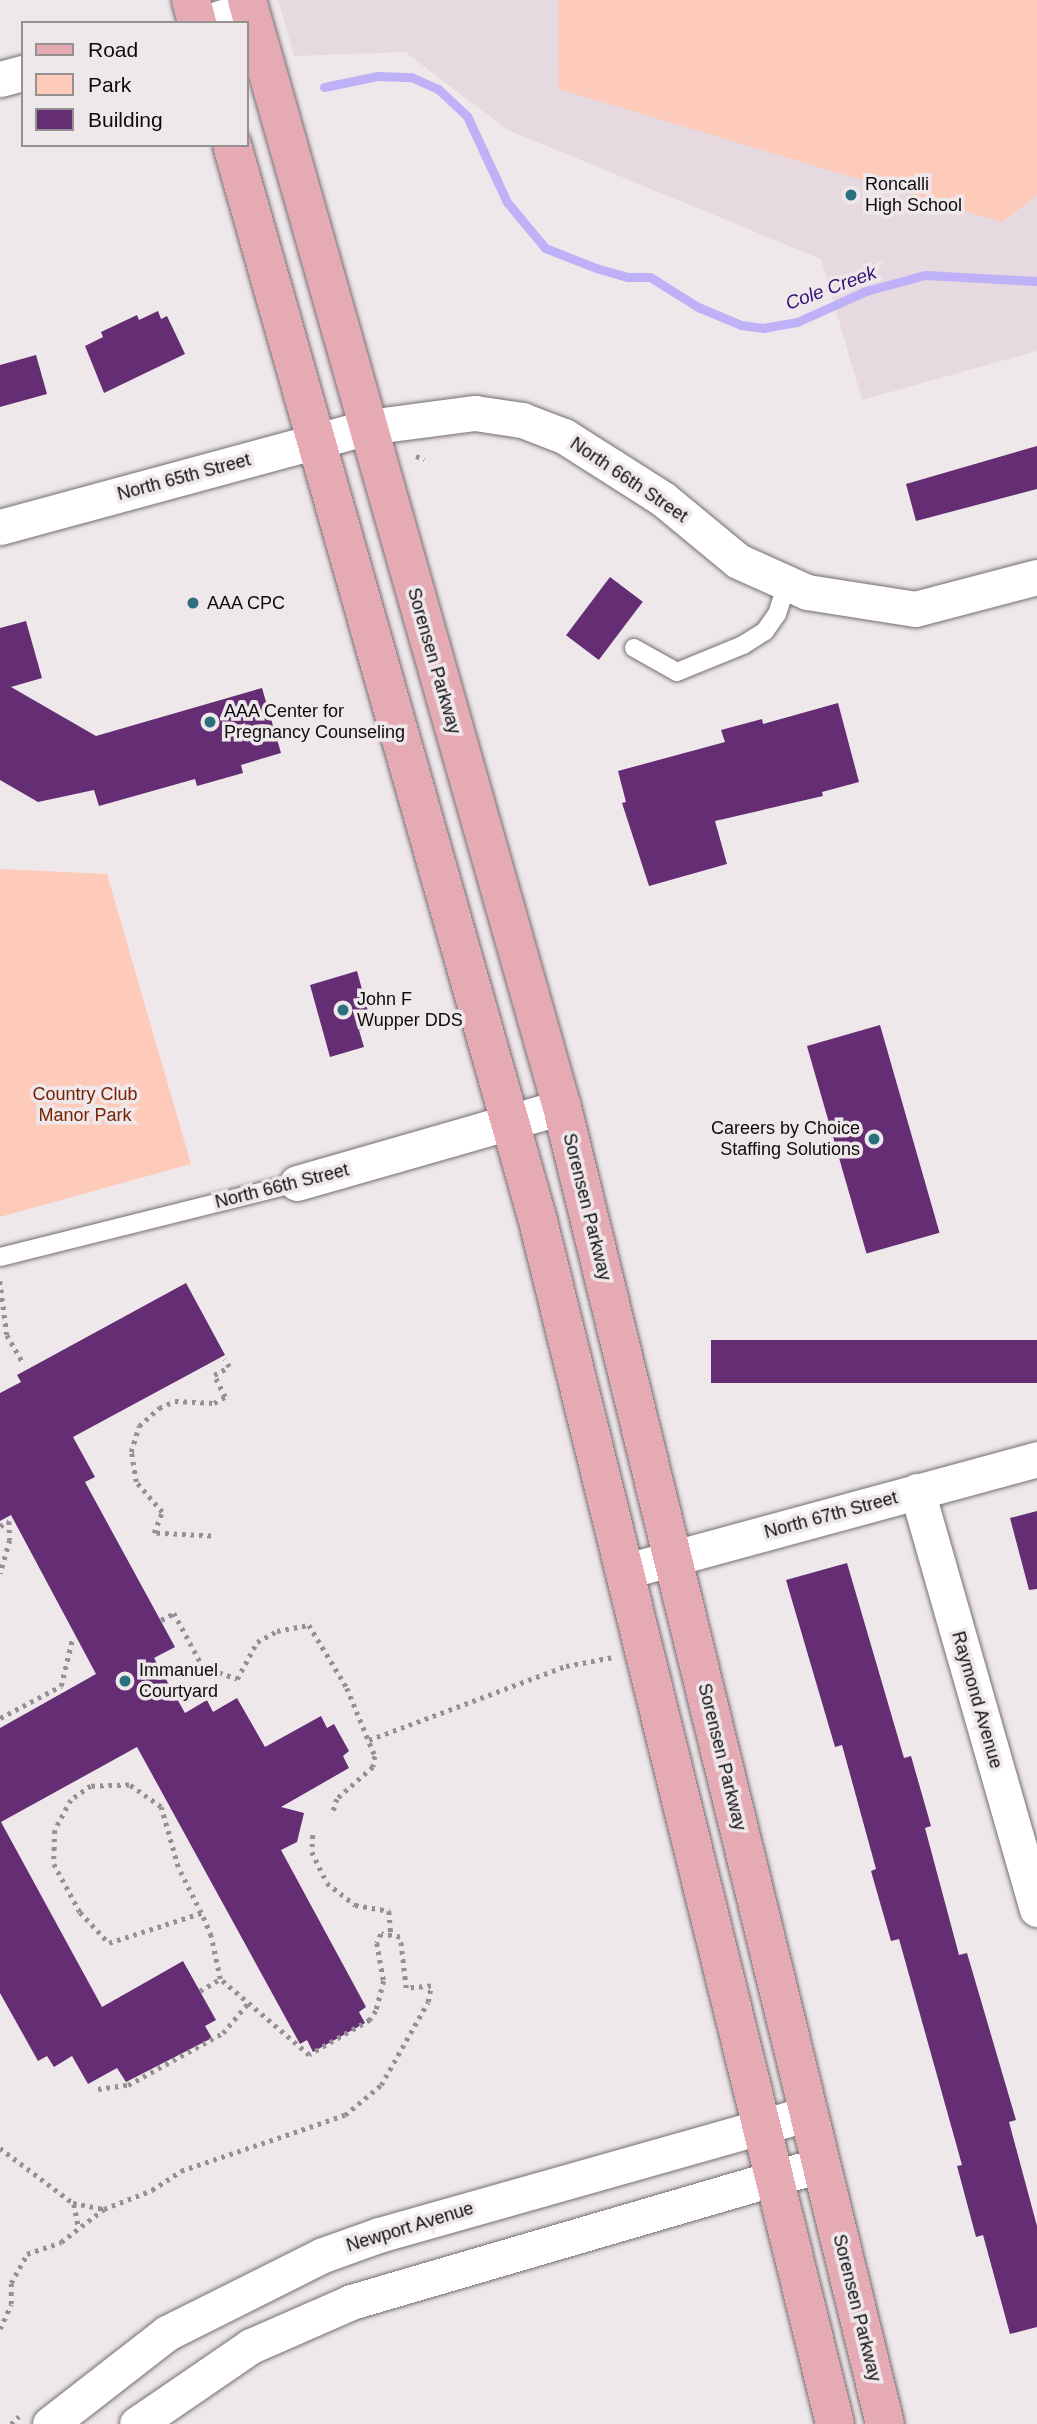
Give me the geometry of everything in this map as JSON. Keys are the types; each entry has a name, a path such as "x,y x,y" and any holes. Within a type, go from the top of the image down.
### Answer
{"main road":[{"path":"191,0 199,21"},
{"name":"Sorensen Parkway","path":"249,5 562,1107 886,2424"},
{"path":"233,147 512,1122 626,1571 835,2424"}],"street":[{"path":"205,21 249,5"},
{"path":"0,79 21,74"},
{"name":"North 66th Street","path":"368,428 475,413 523,421 564,436 663,499 738,561 786,586 915,609 1037,577"},
{"name":"North 65th Street","path":"0,527 368,428"},
{"name":"North 66th Street","path":"297,1183 562,1107"},
{"name":"North 67th Street","path":"626,1571 1037,1459"},
{"name":"Raymond Avenue","path":"917,1491 1037,1909"},
{"name":"Newport Avenue","path":"50,2424 167,2333 323,2255 379,2235 809,2113"},
{"path":"137,2424 251,2346 351,2302 821,2165"}],"lane":[{"path":"634,648 677,673 743,645 765,631 777,614 786,586"},
{"name":"North 66th Street","path":"0,1257 297,1183"}],"path":[{"path":"416,456 424,459"},
{"path":"0,1281 7,1335 24,1364"},
{"path":"211,1536 155,1532 162,1512 136,1482 131,1452 139,1426 159,1408 174,1401 214,1404 225,1397 214,1375 229,1367 225,1359"},
{"path":"0,1526 9,1521 10,1540 0,1574"},
{"path":"160,1620 174,1613 203,1667 237,1679 257,1642 277,1631 309,1625 328,1652 369,1740 373,1768 337,1800 332,1815"},
{"path":"0,1718 61,1686 72,1640"},
{"path":"369,1740 566,1666 621,1656"},
{"path":"0,2329 11,2304 17,2265 27,2255 61,2242 104,2209 152,2190 181,2171 345,2115 361,2104 399,2059 429,1994 431,1986 406,1988 400,1937 391,1932 382,1934 377,1943 384,1981 370,2021 309,2055 220,1979 201,1913 178,1867 161,1807 148,1795 129,1786 112,1784 91,1786 71,1800 55,1830 54,1864 80,1912 109,1943 201,1913"},
{"path":"313,1835 312,1852 327,1884 355,1905 389,1911 391,1932"},
{"path":"200,1991 220,1979"},
{"path":"98,2089 128,2085 223,2033 248,2003"},
{"path":"0,2148 73,2203 104,2209"},
{"path":"73,2203 79,2229"}],"shaded area":[{"name":"Roncalli High School","path":"278,0 1037,0 1037,351 862,400 821,259 508,130 405,52 294,56"}],"green space":[{"path":"558,0 1037,0 1037,195 1002,222 559,89"},
{"name":"Country Club Manor Park","path":"0,869 107,874 191,1164 0,1217"}],"building":[{"path":"158,311 161,319 167,316 185,354 104,393 85,346 103,337 101,332 137,315 139,320"},
{"path":"36,355 47,394 0,407 0,365"},
{"path":"1037,446 1037,489 916,521 906,484"},
{"path":"610,577 643,602 599,660 566,635"},
{"name":"AAA Center for Pregnancy Counseling","path":"26,621 42,678 11,687 96,736 262,688 281,753 241,765 243,773 197,786 195,779 99,806 94,790 38,802 0,780 0,628"},
{"path":"838,703 859,782 822,792 823,796 715,821 727,864 649,886 622,803 626,802 618,771 725,742 721,730 762,719 763,724"},
{"name":"John F Wupper DDS","path":"357,971 372,1026 359,1030 364,1047 330,1057 310,985"},
{"name":"Careers by Choice Staffing Solutions","path":"880,1025 940,1233 866,1254 807,1046"},
{"name":"Immanuel Courtyard","path":"186,1283 225,1355 73,1437 95,1477 85,1482 175,1647 154,1658 185,1713 207,1700 213,1712 237,1698 265,1747 321,1716 327,1728 334,1724 349,1751 343,1756 349,1768 281,1807 304,1813 297,1842 281,1850 366,2007 359,2012 365,2023 313,2052 307,2040 300,2044 137,1747 1,1822 102,2007 183,1961 216,2020 205,2026 212,2038 126,2082 117,2068 88,2084 72,2056 54,2067 47,2056 38,2061 0,1993 0,1728 96,1674 11,1515 0,1521 0,1393 21,1382 17,1375"},
{"path":"711,1340 1037,1340 1037,1383 711,1383"},
{"path":"1037,1511 1037,1589 1029,1590 1010,1518"},
{"path":"847,1563 904,1758 911,1756 931,1826 925,1828 959,1955 967,1953 1016,2120 1009,2122 1037,2226 1037,2327 1010,2334 983,2235 976,2237 957,2166 962,2165 899,1939 891,1941 871,1871 876,1869 842,1745 835,1747 786,1580"}],"waterway":[{"name":"Cole Creek","path":"324,87 377,76 411,77 438,89 467,116 507,202 545,248 628,277 650,277 698,307 741,325 763,328 797,322 866,291 925,275 1037,281"}],"place":[{"name":"Roncalli High School","path":"851,195"},
{"name":"AAA CPC","path":"193,603"},
{"name":"AAA Center for Pregnancy Counseling","path":"210,722"},
{"name":"John F Wupper DDS","path":"343,1010"},
{"name":"Careers by Choice Staffing Solutions","path":"874,1139"},
{"name":"Immanuel Courtyard","path":"125,1681"}]}
